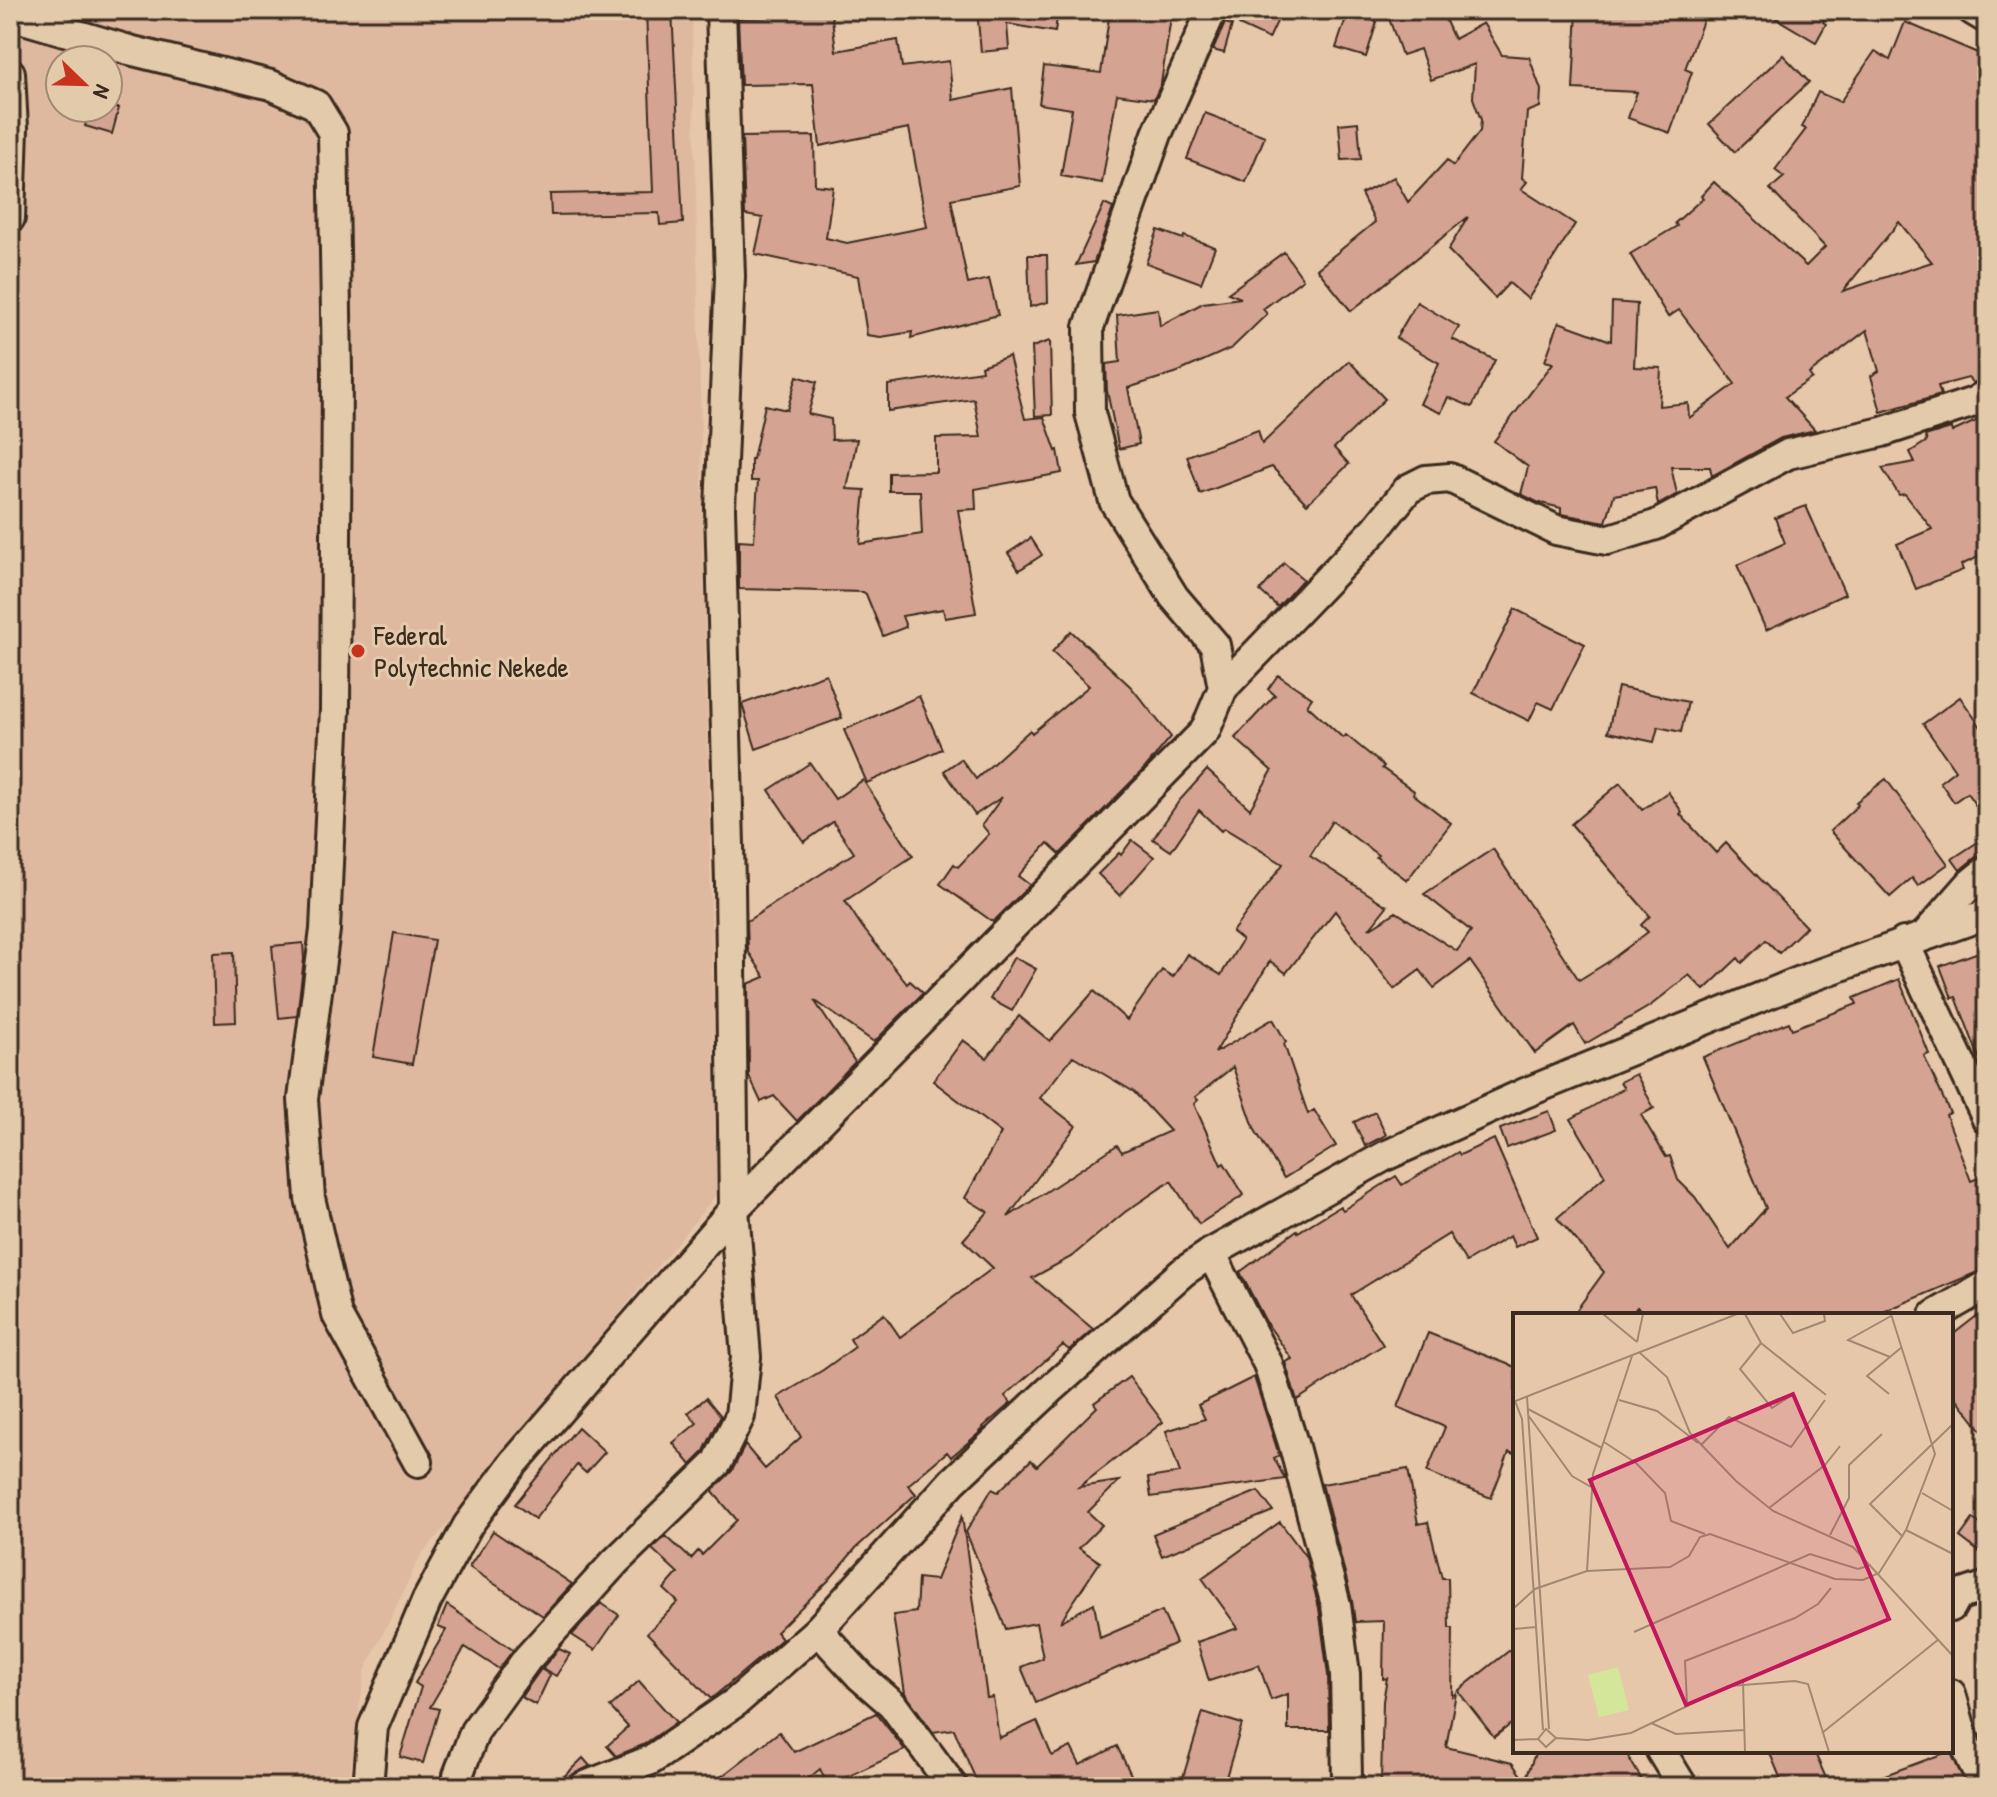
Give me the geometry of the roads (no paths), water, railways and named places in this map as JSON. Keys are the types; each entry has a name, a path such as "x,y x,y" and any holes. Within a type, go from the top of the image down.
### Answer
{"street":[{"path":"459,1787 458,1775 475,1731 527,1659 615,1562 717,1463 740,1416 746,1357 734,1209 730,868 720,508 730,276 721,10"},
{"path":"1212,10 1157,134 1089,327 1090,413 1114,501 1174,597 1215,645 1223,688"},
{"path":"1972,10 1987,19"},
{"path":"10,15 129,50 271,85 316,105 333,133 337,371 335,709 325,930 303,1099 310,1198 337,1315 418,1462"},
{"path":"10,73 13,128 10,218"},
{"path":"368,1787 373,1727 427,1600 468,1525 513,1464 734,1209 1205,731 1223,688 1376,529 1408,489 1426,480 1450,478 1556,530 1607,540 1656,525 1788,454 1882,432 1974,402 1987,394"},
{"path":"1916,938 1987,870"},
{"path":"583,1787 651,1760 736,1702 818,1630 953,1481 1183,1272 1211,1253 1385,1156 1525,1093 1813,976 1987,914"},
{"path":"1916,938 1987,1119"},
{"path":"1211,1253 1268,1364 1293,1443 1336,1605 1345,1674 1346,1763 1350,1787"},
{"path":"1938,1313 1987,1285"},
{"path":"1953,1603 1957,1596 1987,1586"},
{"path":"818,1630 861,1677 892,1704 953,1787"},
{"path":"1953,1700 1969,1752 1987,1784"},
{"path":"1662,1753 1683,1787"}],"place":[{"name":"Federal Polytechnic Nekede","path":"358,651"}]}
